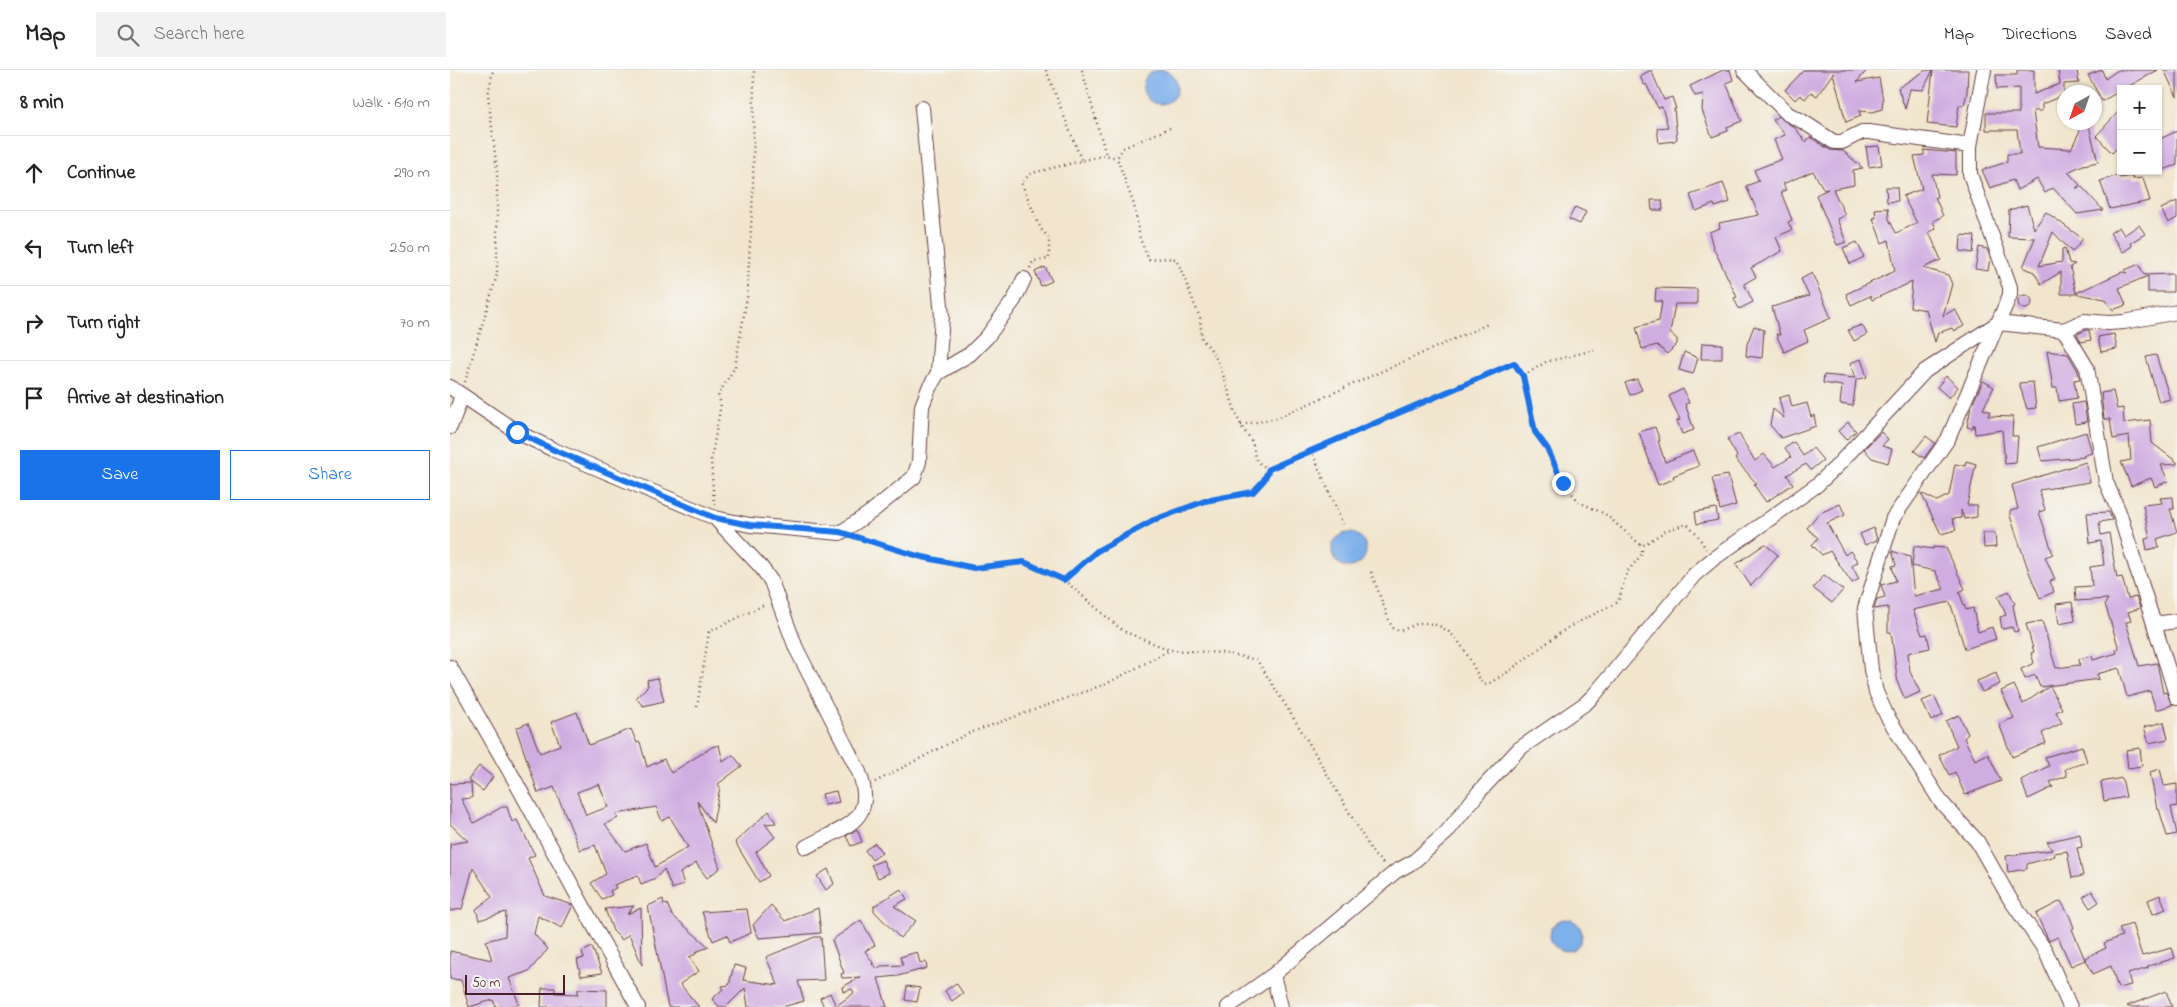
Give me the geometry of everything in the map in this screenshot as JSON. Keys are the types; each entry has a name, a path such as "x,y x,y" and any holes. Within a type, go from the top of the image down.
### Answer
{"street":[{"path":"1744,70 1788,114 1834,142 1842,142 1862,132 1869,132 1970,146"},
{"path":"1984,70 1970,146 1972,184 2010,287 2008,301 1948,439 1893,518 1865,608 1871,670 1876,692 1887,716 1941,802 1977,841 2010,899 2045,950 2070,1007"},
{"path":"450,387 517,432 554,450 715,518 750,525 840,532 871,512 914,477 919,462 922,406 929,388 938,373 942,316 922,108"},
{"path":"938,373 970,354 987,337 1014,300 1024,279"},
{"path":"1228,1007 1273,975 1395,872 1413,862 1446,833 1479,792 1519,748 1586,703 1595,694 1695,574 1712,559 1817,485 1925,371 1998,323 2064,330 2084,320 2109,324 2177,312"},
{"path":"2064,330 2087,368 2106,482 2120,512 2177,698"},
{"path":"450,427 462,396"},
{"path":"715,518 762,567 771,581 779,597 796,648 860,772 865,787 865,800 859,815 849,826 806,847"},
{"path":"2154,624 2177,621"},
{"path":"450,667 519,788 638,1007"},
{"path":"1273,975 1280,1007"}],"path":[{"path":"462,396 497,275 497,170 488,95 493,70"},
{"path":"715,518 711,460 721,404 718,395 735,367 748,297 753,192 754,70"},
{"path":"1046,70 1082,162"},
{"path":"1082,70 1106,155"},
{"path":"1117,158 1123,148 1170,128"},
{"path":"1024,279 1034,260 1049,259 1049,238 1042,229 1021,182 1032,173 1106,155 1117,158"},
{"path":"1117,158 1134,205 1140,240 1149,260 1175,259 1179,265 1200,318 1202,340 1210,346 1231,394 1241,426 1251,440 1253,454 1261,465 1269,469"},
{"path":"1241,426 1277,418 1488,324"},
{"path":"1523,376 1546,362 1594,350"},
{"path":"1064,580 1097,551 1154,520 1205,501 1253,492 1264,480 1269,469 1514,363 1523,376 1535,432 1547,448 1563,483 1579,502 1605,514 1642,546 1642,554 1627,572 1618,602 1567,628 1506,674 1488,684 1482,683 1461,644 1444,627 1421,623 1399,631 1392,628 1371,572"},
{"path":"1311,450 1343,524"},
{"path":"1642,546 1667,530 1687,524 1697,534 1712,559"},
{"path":"840,532 918,556 974,568 1024,562 1064,580 1124,631 1170,650 1223,653 1257,660 1306,738 1374,855 1395,872"},
{"path":"697,707 709,632 779,597"},
{"path":"865,787 968,734 1106,684 1170,650"}],"water":[{"path":"1160,70 1167,71 1172,75 1176,80 1176,94 1172,99 1167,103 1160,104 1153,103 1148,99 1144,94 1143,87 1144,80 1148,75 1153,71"},
{"path":"1349,533 1356,534 1361,538 1365,543 1365,557 1361,562 1356,566 1349,567 1342,566 1337,562 1333,557 1332,550 1333,543 1337,538 1342,534"},
{"path":"1566,919 1578,923 1582,935 1578,947 1566,951 1554,947 1550,935 1554,923"}],"building":[{"path":"1651,70 1664,100 1672,97 1676,109 1674,109 1677,139 1674,141 1659,143 1657,128 1668,127 1662,107 1658,108 1640,76"},
{"path":"1723,70 1730,70 1733,80 1726,83 1742,121 1727,127 1728,131 1712,137 1702,110 1703,94 1695,96 1690,86"},
{"path":"1804,70 1867,70 1857,82 1879,78 1883,100 1882,109 1873,112 1859,111 1861,116 1846,122 1833,73 1817,96 1811,92 1805,99 1800,95 1795,100 1785,90"},
{"path":"1926,70 1933,70 1923,90 1910,89 1905,109 1898,88"},
{"path":"1933,70 1968,70 1967,92 1964,105 1959,105 1956,127 1927,124"},
{"path":"2017,70 2034,70 2034,94 2057,85 2057,98 2042,104 2042,111 2033,111 2038,147 2071,149 2080,130 2090,130 2098,162 2083,165 2068,172 2080,185 2076,188 2082,187 2103,210 2077,214 2053,188 2045,193 2037,179 2017,190 2013,180 1990,188 1982,170 2007,162 2007,154 2020,154 2017,130 1986,130 1986,113 2019,113 2019,88 1997,89 1996,75 2017,75"},
{"path":"2058,70 2077,70 2079,83 2057,85 2060,84"},
{"path":"2102,70 2105,79 2118,70 2158,70 2131,85 2117,85 2117,93 2102,101 2102,85 2093,85 2088,75"},
{"path":"2164,70 2177,70 2177,97"},
{"path":"2117,113 2117,148 2112,153 2096,136"},
{"path":"1778,116 1795,128 1806,142 1810,137 1830,150 1843,151 1863,168 1853,170 1854,185 1833,189 1845,215 1837,219 1846,242 1837,245 1816,195 1828,189 1824,190 1813,171 1783,184 1786,190 1781,192 1792,220 1788,222 1792,230 1776,237 1782,251 1751,268 1756,277 1744,284 1753,302 1739,309 1734,298 1737,297 1713,247 1709,232 1720,228 1719,223 1759,215 1746,186 1759,181 1754,170 1782,159 1774,140 1785,135 1773,120"},
{"path":"2177,131 2177,165 2163,170 2162,168 2162,138"},
{"path":"1879,146 1882,165 1869,167 1866,147"},
{"path":"1924,150 1956,153 1956,175 1932,174 1937,197 1935,197 1943,216 1933,221 1936,229 1929,232 1941,260 1923,268 1948,275 1952,284 1943,316 1955,309 1964,326 1954,331 1952,328 1938,333 1935,342 1926,310 1910,307 1912,282 1872,300 1870,296 1851,305 1846,294 1895,271 1889,240 1882,243 1873,218 1876,218 1875,209 1888,208 1889,219 1896,233 1917,223 1903,196 1922,189 1914,156 1924,155"},
{"path":"2119,175 2120,178 2133,176 2133,179 2143,178 2150,201 2110,209 2100,181"},
{"path":"1723,183 1730,202 1715,207 1714,204 1696,211 1690,195"},
{"path":"1886,187 1897,187 1898,201 1887,202"},
{"path":"1651,200 1662,200 1663,210 1652,210"},
{"path":"2177,201 2177,218 2168,223 2161,209"},
{"path":"2027,205 2034,229 2046,212 2083,239 2072,252 2053,232 2039,266 2062,262 2062,249 2065,248 2069,263 2075,264 2070,267 2076,293 2122,272 2127,273 2125,270 2139,264 2144,275 2173,274 2173,292 2148,292 2148,276 2119,288 2126,305 2113,310 2105,299 2077,294 2061,294 2061,272 2041,284 2034,272 2023,267 2035,238 2008,237 2009,210"},
{"path":"1575,207 1586,212 1580,224 1569,219"},
{"path":"2139,225 2145,234 2130,243 2132,246 2123,252 2110,233 2119,227 2124,235"},
{"path":"1961,235 1975,236 1973,253 1960,251"},
{"path":"1857,242 1864,257 1850,264 1843,248"},
{"path":"1979,247 1987,249 1990,257 1988,271 1975,269"},
{"path":"1045,267 1052,281 1041,286 1035,272"},
{"path":"1812,273 1831,318 1804,330 1808,341 1784,352 1776,334 1780,335 1772,307 1809,296 1801,279"},
{"path":"1656,288 1697,289 1697,304 1675,304 1670,333 1677,339 1677,344 1667,354 1657,345 1642,349 1636,327 1659,321 1662,301 1655,301"},
{"path":"2025,295 2030,297 2032,302 2030,307 2025,309 2020,307 2018,302 2020,297"},
{"path":"1862,325 1867,334 1854,341 1848,330"},
{"path":"1754,326 1764,330 1762,358 1746,356 1747,344"},
{"path":"2089,330 2091,340 2081,342 2077,334"},
{"path":"2114,334 2117,349 2101,352 2098,337"},
{"path":"1702,343 1722,344 1722,359 1701,359"},
{"path":"2047,351 2068,354 2078,371 2080,379 2074,380 2077,398 2059,401 2057,388 2053,388"},
{"path":"1684,352 1698,358 1693,374 1679,370"},
{"path":"2156,355 2170,399 2159,402 2146,357"},
{"path":"1861,359 1867,377 1856,380 1853,406 1840,404 1842,386 1823,383 1824,375 1855,378 1850,363"},
{"path":"1946,376 1958,387 1949,398 1937,387"},
{"path":"1637,379 1642,390 1630,395 1625,383"},
{"path":"1983,381 1994,387 1983,409 1990,411 1988,416 2013,417 2012,436 2018,436 2016,463 2005,464 2002,430 1975,434 1974,424 1972,428 1967,427 1971,407"},
{"path":"2033,382 2036,408 2027,409 2019,383"},
{"path":"1683,389 1689,403 1685,404 1694,430 1682,434 1677,421 1680,420 1669,396"},
{"path":"2113,391 2117,409 2123,408 2124,423 2150,420 2152,443 2177,462 2177,464 2161,465 2168,481 2155,487 2151,478 2131,486 2121,462 2131,460 2129,436 2113,439 2110,419 2104,419 2101,393"},
{"path":"1789,395 1792,407 1807,403 1811,417 1814,415 1816,426 1781,438 1770,425 1773,409 1784,418 1779,398"},
{"path":"2084,402 2087,422 2075,424 2072,404"},
{"path":"1848,422 1856,431 1846,440 1838,431"},
{"path":"1655,427 1665,462 1693,451 1699,466 1673,476 1674,479 1658,485 1639,432"},
{"path":"1881,432 1888,439 1882,446 1892,449 1888,463 1872,458 1864,449"},
{"path":"2086,432 2092,453 2084,455 2084,457 2042,461 2038,447"},
{"path":"1739,434 1755,461 1764,454 1775,467 1791,457 1785,448 1794,442 1803,456 1813,448 1823,460 1811,470 1806,464 1787,475 1793,484 1766,502 1754,485 1757,484 1735,459 1737,456 1727,439"},
{"path":"1926,436 1935,443 1924,458 1914,451"},
{"path":"1966,461 1976,464 1967,505 1977,505 1977,517 1964,519 1961,510 1961,518 1952,519 1956,530 1941,534 1921,493 1937,501 1949,495 1955,464 1965,466"},
{"path":"2086,462 2090,482 2039,490 2045,510 2039,512 2053,554 2045,557 2055,579 2050,581 2054,592 2040,598 2010,516 2010,511 2018,509 2012,485"},
{"path":"1728,475 1736,505 1720,510 1712,478"},
{"path":"2173,497 2174,509 2170,509 2177,532 2157,539 2159,547 2147,550 2145,539 2150,538 2143,505 2162,503 2160,498"},
{"path":"1840,504 1845,515 1827,523 1845,555 1850,551 1858,562 1852,566 1859,579 1852,583 1830,551 1822,555 1812,545 1818,538 1807,528 1818,514"},
{"path":"1716,508 1718,520 1697,524 1695,512"},
{"path":"2109,512 2112,520 2099,522 2101,535 2109,533 2117,578 2122,577 2128,599 2136,597 2140,608 2128,612 2131,621 2126,622 2139,666 2157,663 2163,693 2166,692 2172,705 2156,710 2150,691 2127,697 2119,668 2097,674 2099,679 2040,687 2035,675 2025,679 2021,669 2034,663 2031,653 2034,652 2026,624 2042,621 2056,668 2080,665 2079,659 2092,656 2093,660 2117,653 2116,650 2119,649 2105,604 2108,599 2076,601 2075,587 2092,586 2090,567 2104,565 2101,541 2090,543 2087,513"},
{"path":"1874,528 1877,540 1865,545 1860,534"},
{"path":"1983,533 1995,533 1996,547 1984,548"},
{"path":"1765,544 1778,555 1751,586 1736,564"},
{"path":"1914,546 1933,549 1933,547 1946,548 1965,589 1959,592 1966,610 1973,608 1978,632 1992,627 1996,639 1965,649 1950,602 1913,610 1922,635 1927,634 1930,648 1908,653 1910,672 1920,692 1905,699 1898,684 1891,632 1888,632 1888,607 1874,609 1877,599 1885,597 1881,585 1896,581 1892,566 1896,565 1892,551 1910,557 1914,596 1944,589 1935,571 1912,566"},
{"path":"1824,575 1843,590 1832,603 1813,588"},
{"path":"2009,591 2015,604 2013,605 2018,631 2014,632 2012,627 2002,629 2000,617 2006,615 1998,596"},
{"path":"2072,602 2075,621 2059,624 2056,604"},
{"path":"1996,673 2000,684 1982,692 1977,681"},
{"path":"658,678 664,701 643,706 636,698 648,686 647,680"},
{"path":"2014,685 2023,704 2050,686 2062,709 2056,712 2062,723 2042,733 2046,743 2012,757 1999,724 2014,718 2001,691"},
{"path":"1934,696 1943,715 1931,721 1922,701"},
{"path":"577,712 589,745 631,729 637,743 640,742 647,767 664,759 671,773 712,747 719,745 723,762 733,755 742,766 718,784 720,787 713,823 697,801 720,868 707,878 696,863 680,873 684,884 672,889 664,869 656,878 641,884 638,876 614,885 616,888 610,891 612,895 602,899 591,883 606,874 595,845 580,850 554,787 538,793 516,728 528,723 540,753 560,745 551,722","holes":["599,784 608,807 586,815 577,792","656,807 662,821 670,817 688,847 655,867 646,843 625,851 605,824 618,818 616,814"]},
{"path":"1959,715 1968,734 1964,738 1975,760 1988,754 2001,781 1965,795 1955,772 1949,775 1939,755 1957,746 1946,721"},
{"path":"2164,722 2168,739 2149,743 2144,727"},
{"path":"2082,746 2087,762 2065,769 2067,776 2050,782 2053,787 2028,799 2021,780 2049,766 2045,757"},
{"path":"2140,748 2142,766 2128,768 2126,750"},
{"path":"479,766 493,777 483,791 468,780"},
{"path":"2160,769 2164,786 2177,784 2177,806 2171,807 2177,834 2167,836 2159,809 2157,809 2150,772"},
{"path":"2122,778 2126,797 2104,801 2101,782"},
{"path":"450,782 451,784 471,783 472,798 461,799 474,823 502,807 507,807 512,822 517,820 535,855 528,858 545,896 573,905 562,928 538,916 534,934 548,949 529,971 509,978 519,1004 511,1007 496,1007 493,1000 469,1007 461,980 450,979 450,951 492,960 486,941 505,936 506,912 479,920 476,909 492,897 473,868 462,909 450,911 450,844 468,841 450,824"},
{"path":"836,791 839,802 825,805 822,794"},
{"path":"769,811 776,823 765,824 775,837 756,852 769,876 759,882 735,842"},
{"path":"857,829 862,842 851,846 846,836"},
{"path":"2080,834 2082,847 2077,848 2083,876 2072,878 2067,851 2054,853 2055,856 2027,864 2027,869 2008,872 2006,856 2052,850 2047,842"},
{"path":"875,843 882,853 872,860 865,850"},
{"path":"883,860 889,873 878,878 871,865"},
{"path":"828,869 834,884 826,890 817,876"},
{"path":"901,889 907,899 894,906 916,921 900,938 874,911 874,906"},
{"path":"2092,891 2099,902 2090,908 2083,897"},
{"path":"2160,895 2166,909 2153,914 2148,900"},
{"path":"663,899 664,905 667,904 672,915 709,947 695,952 696,954 689,957 699,971 680,984 699,1007 668,1007 648,906"},
{"path":"2061,901 2070,917 2074,928 2072,929 2085,960 2071,966 2058,937 2049,941 2036,914"},
{"path":"771,905 785,921 818,908 821,933 759,938 753,925"},
{"path":"634,906 627,914 641,908 642,965 629,934 622,940 613,931 605,909"},
{"path":"747,909 751,933 730,942 727,935 713,941 702,912"},
{"path":"861,920 875,945 865,951 873,963 872,965 874,964 877,969 881,966 903,965 900,957 917,952 920,963 926,962 927,968 898,976 878,978 887,1007 824,1007 820,998 830,993 836,1006 854,993 852,989 843,992 842,987 861,977 842,978 841,974 844,973 832,940"},
{"path":"2132,924 2142,956 2172,948 2175,958 2128,974 2131,985 2118,988 2111,966 2093,974 2085,958 2106,948 2104,943 2122,936 2119,928"},
{"path":"815,937 821,937 824,980 798,981 804,1001 782,1007 748,1007 745,988 726,1007 720,1007 712,999 723,989 722,986 729,985 734,965 746,968 743,980 778,985 766,957"},
{"path":"592,947 602,973 581,976 577,960 584,958 582,952"},
{"path":"956,983 963,993 952,1001 945,991"},
{"path":"907,986 920,988 917,1002 905,1000"},
{"path":"542,988 555,988 555,993 578,994 578,989 607,990 607,1007 541,1007"},
{"path":"2166,991 2172,1007 2127,1006"}],"route":[{"path":"517,432 677,504 715,518 750,525 840,532 918,556 974,568 1024,562 1064,580 1086,563 1097,551 1154,520 1205,501 1253,492 1264,480 1269,469 1514,363 1523,376 1535,432 1547,448 1563,483"}]}
